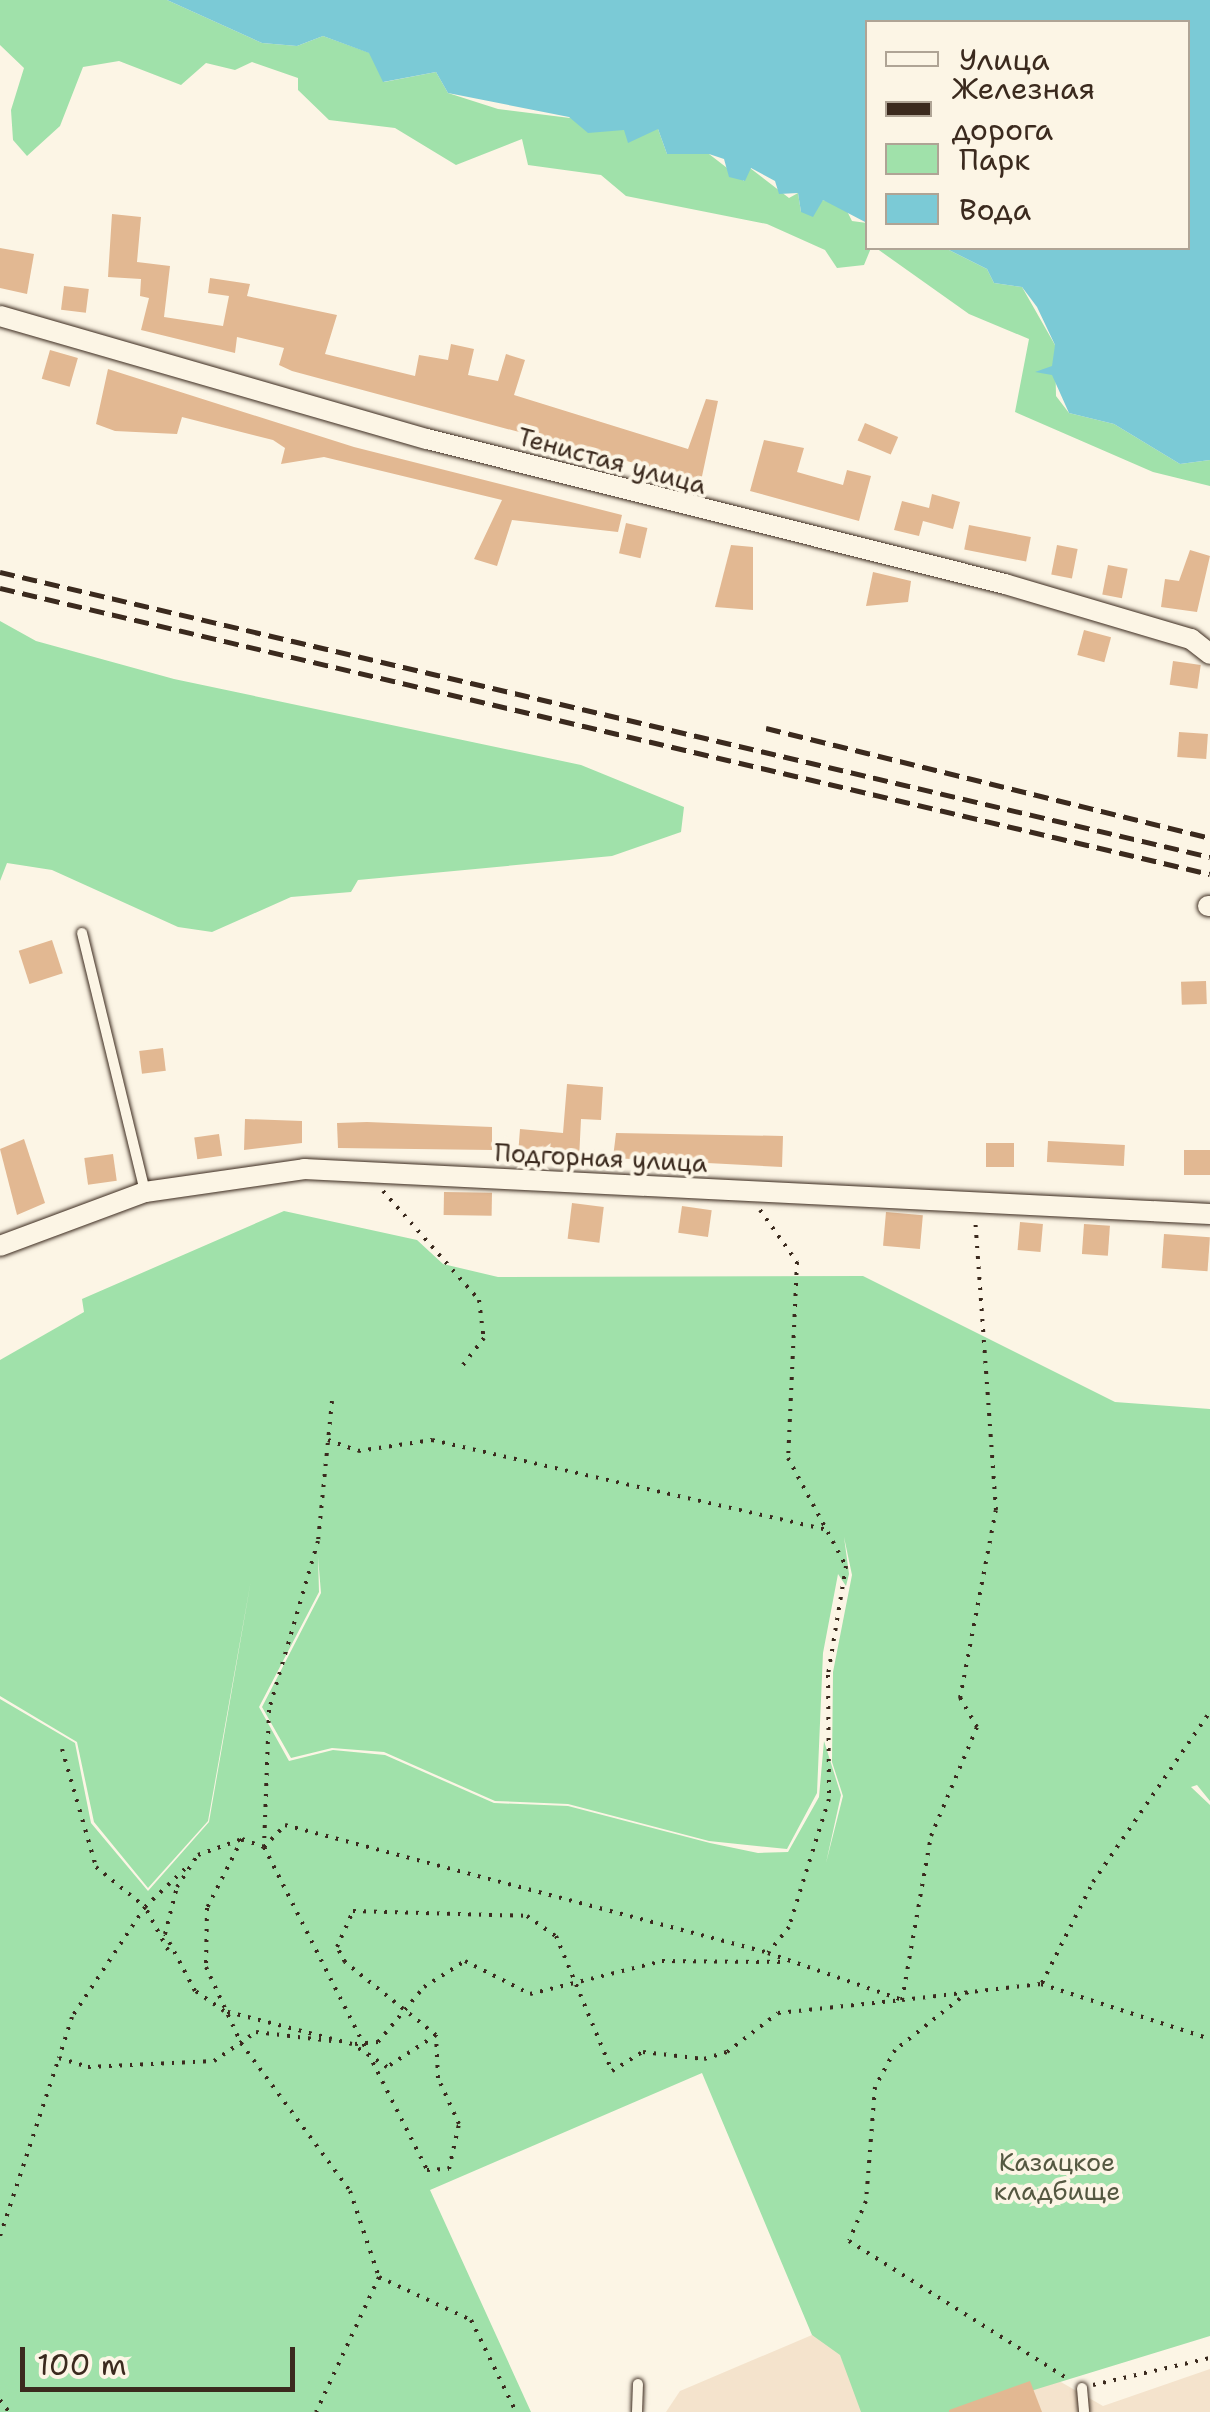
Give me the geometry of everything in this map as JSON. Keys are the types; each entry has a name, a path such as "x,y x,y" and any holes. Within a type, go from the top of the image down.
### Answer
{"street":[{"name":"Тенистая улица","path":"0,316 427,439 1005,584 1191,638 1210,654"},
{"name":"Подгорная улица","path":"0,1246 145,1192 304,1170 1210,1214"}],"lane":[{"path":"82,932 145,1192"},
{"path":"637,2412 638,2384"},
{"path":"1082,2388 1084,2412"}],"path":[{"path":"366,1172 479,1300 484,1338 461,1367"},
{"path":"745,1190 797,1262 788,1458 846,1566 828,1674 829,1799 789,1928 768,1953"},
{"path":"902,2000 930,1836 977,1727 960,1698 996,1510 975,1205"},
{"path":"332,1401 318,1541 269,1710 264,1847 380,2066 427,2170 449,2170 459,2124 438,2078 436,2035 344,1962 337,1947 353,1911 527,1916 556,1936 612,2071 643,2052 704,2059 727,2052 778,2013 1041,1984 1210,2038"},
{"path":"328,1440 358,1451 432,1440 828,1530"},
{"path":"1041,1984 1093,1882 1210,1712"},
{"path":"62,1750 96,1866 145,1906 173,1959 224,2011 352,2044 380,2066"},
{"path":"264,1847 285,1825 768,1953 902,2000"},
{"path":"0,2236 72,2017 145,1906 197,1858 242,1838 264,1847"},
{"path":"242,1838 207,1908 206,1967 241,2043 350,2192 380,2277 316,2412"},
{"path":"173,1959 165,1934 197,1858"},
{"path":"59,2058 88,2067 214,2060 256,2032 367,2043 466,1961 530,1994 578,1988 662,1961 792,1962"},
{"path":"968,1992 895,2050 875,2087 866,2201 849,2241 1082,2388 1210,2358"},
{"path":"380,2066 436,2035"},
{"path":"380,2277 470,2320 516,2412"},
{"path":"0,2400 8,2412"}],"shaded area":[{"path":"812,2335 844,2349 884,2412 666,2412 680,2391"},
{"path":"1210,2369 1210,2412 933,2412 1045,2373 1103,2406"}],"green space":[{"path":"0,0 167,0 262,43 297,46 323,36 370,53 384,82 436,72 448,93 498,109 658,129 667,154 709,154 744,181 750,168 789,198 798,193 801,212 823,200 845,207 852,221 865,223 865,250 870,250 864,265 837,268 825,250 767,224 626,196 601,175 528,165 522,139 456,165 395,128 329,120 298,90 298,78 252,62 235,70 206,63 181,85 119,61 83,67 60,126 27,156 13,140 11,110 24,68 0,45"},
{"path":"879,250 949,250 987,269 994,283 1022,287 1055,345 1056,396 1069,413 1114,424 1180,464 1210,460 1210,486 1153,472 1015,412 1029,339 969,314"},
{"path":"0,621 36,641 174,679 581,765 684,807 681,832 612,856 358,880 351,892 291,897 212,932 178,927 52,870 7,863 0,881"},
{"name":"Казацкое кладбище","path":"284,1211 417,1240 443,1264 498,1277 863,1276 1115,1402 1210,1409 1210,1801 1197,1785 1191,1787 1210,1805 1210,2336 962,2412 861,2412 840,2355 812,2335 702,2073 430,2190 531,2412 0,2412 0,1699 75,1743 91,1823 148,1891 209,1822 251,1580 208,1821 148,1888 94,1822 77,1742 0,1696 0,1360 84,1312 82,1299","holes":["844,1537 852,1575 833,1672 832,1762 843,1796 826,1863 841,1795 824,1741 819,1797 788,1852 758,1853 710,1843 568,1806 494,1803 385,1755 333,1750 289,1761 259,1707 319,1592 318,1557 321,1593 262,1707 291,1758 332,1748 384,1752 495,1801 568,1804 709,1841 787,1849 817,1793 823,1653 838,1574 846,1586 849,1574"]}],"water":[{"path":"167,0 1210,0 1210,460 1180,464 1114,424 1069,413 1052,375 1035,372 1052,366 1055,345 1037,307 1022,287 994,283 987,269 949,250 1190,250 1190,20 865,20 865,222 823,200 813,217 801,212 798,193 779,194 775,181 751,168 745,181 729,177 724,159 709,154 667,154 658,129 628,143 624,130 588,133 569,117 448,93 436,72 383,82 369,53 323,36 297,46 262,43"}],"building":[{"path":"112,214 141,217 137,262 170,266 164,317 223,326 229,296 208,293 210,278 250,284 247,296 337,315 325,354 415,376 419,355 448,360 451,344 474,349 468,375 498,381 506,354 525,360 514,395 688,449 706,399 718,401 701,481 292,371 279,365 284,348 237,337 235,353 141,330 149,298 140,296 141,279 108,277"},
{"path":"0,248 34,254 27,294 0,288"},
{"path":"64,286 89,289 86,313 61,310"},
{"path":"50,350 78,358 70,387 42,379"},
{"path":"108,369 354,447 622,515 618,532 512,520 497,566 474,559 502,500 324,457 281,464 285,448 273,440 182,417 177,434 115,431 96,424"},
{"path":"865,423 898,437 891,455 858,440"},
{"path":"764,440 804,448 797,472 843,485 847,470 871,476 859,521 750,491"},
{"path":"932,494 960,502 953,529 923,521 919,536 894,530 902,501 929,508"},
{"path":"626,523 647,528 640,558 619,553"},
{"path":"969,525 1031,537 1026,562 964,550"},
{"path":"731,545 753,547 753,610 715,607"},
{"path":"1057,545 1078,549 1072,578 1051,574"},
{"path":"1190,550 1210,556 1197,612 1161,607 1165,579 1179,581"},
{"path":"1108,565 1128,569 1122,598 1102,594"},
{"path":"873,572 911,581 908,602 866,606"},
{"path":"1084,630 1111,637 1104,662 1077,655"},
{"path":"1173,661 1201,665 1197,689 1170,685"},
{"path":"1179,732 1208,734 1206,759 1177,757"},
{"path":"52,940 63,973 30,984 19,951"},
{"path":"1206,981 1207,1004 1182,1005 1181,982"},
{"path":"163,1048 166,1071 142,1074 139,1051"},
{"path":"567,1084 603,1087 601,1120 581,1119 579,1159 518,1155 520,1129 563,1133"},
{"path":"245,1119 302,1121 302,1143 244,1150"},
{"path":"337,1123 492,1127 492,1150 338,1148"},
{"path":"616,1133 783,1136 782,1167 613,1158"},
{"path":"219,1134 222,1156 197,1159 194,1137"},
{"path":"24,1139 45,1203 17,1215 0,1149"},
{"path":"1048,1141 1125,1145 1124,1166 1047,1162"},
{"path":"986,1143 1014,1143 1014,1167 986,1167"},
{"path":"1184,1150 1210,1150 1210,1175 1184,1175"},
{"path":"113,1154 117,1181 88,1185 84,1158"},
{"path":"444,1192 492,1193 492,1216 444,1215"},
{"path":"572,1203 604,1207 599,1243 568,1239"},
{"path":"682,1206 712,1210 708,1237 678,1233"},
{"path":"886,1212 923,1215 920,1249 883,1246"},
{"path":"1020,1222 1043,1224 1040,1252 1018,1250"},
{"path":"1084,1224 1110,1226 1108,1256 1082,1254"},
{"path":"1164,1234 1210,1237 1208,1271 1162,1268"},
{"path":"1030,2381 1042,2412 949,2412 949,2410"}],"railway":[{"path":"0,572 1210,857"},
{"path":"0,588 1210,874"},
{"path":"766,728 1210,838"}]}
